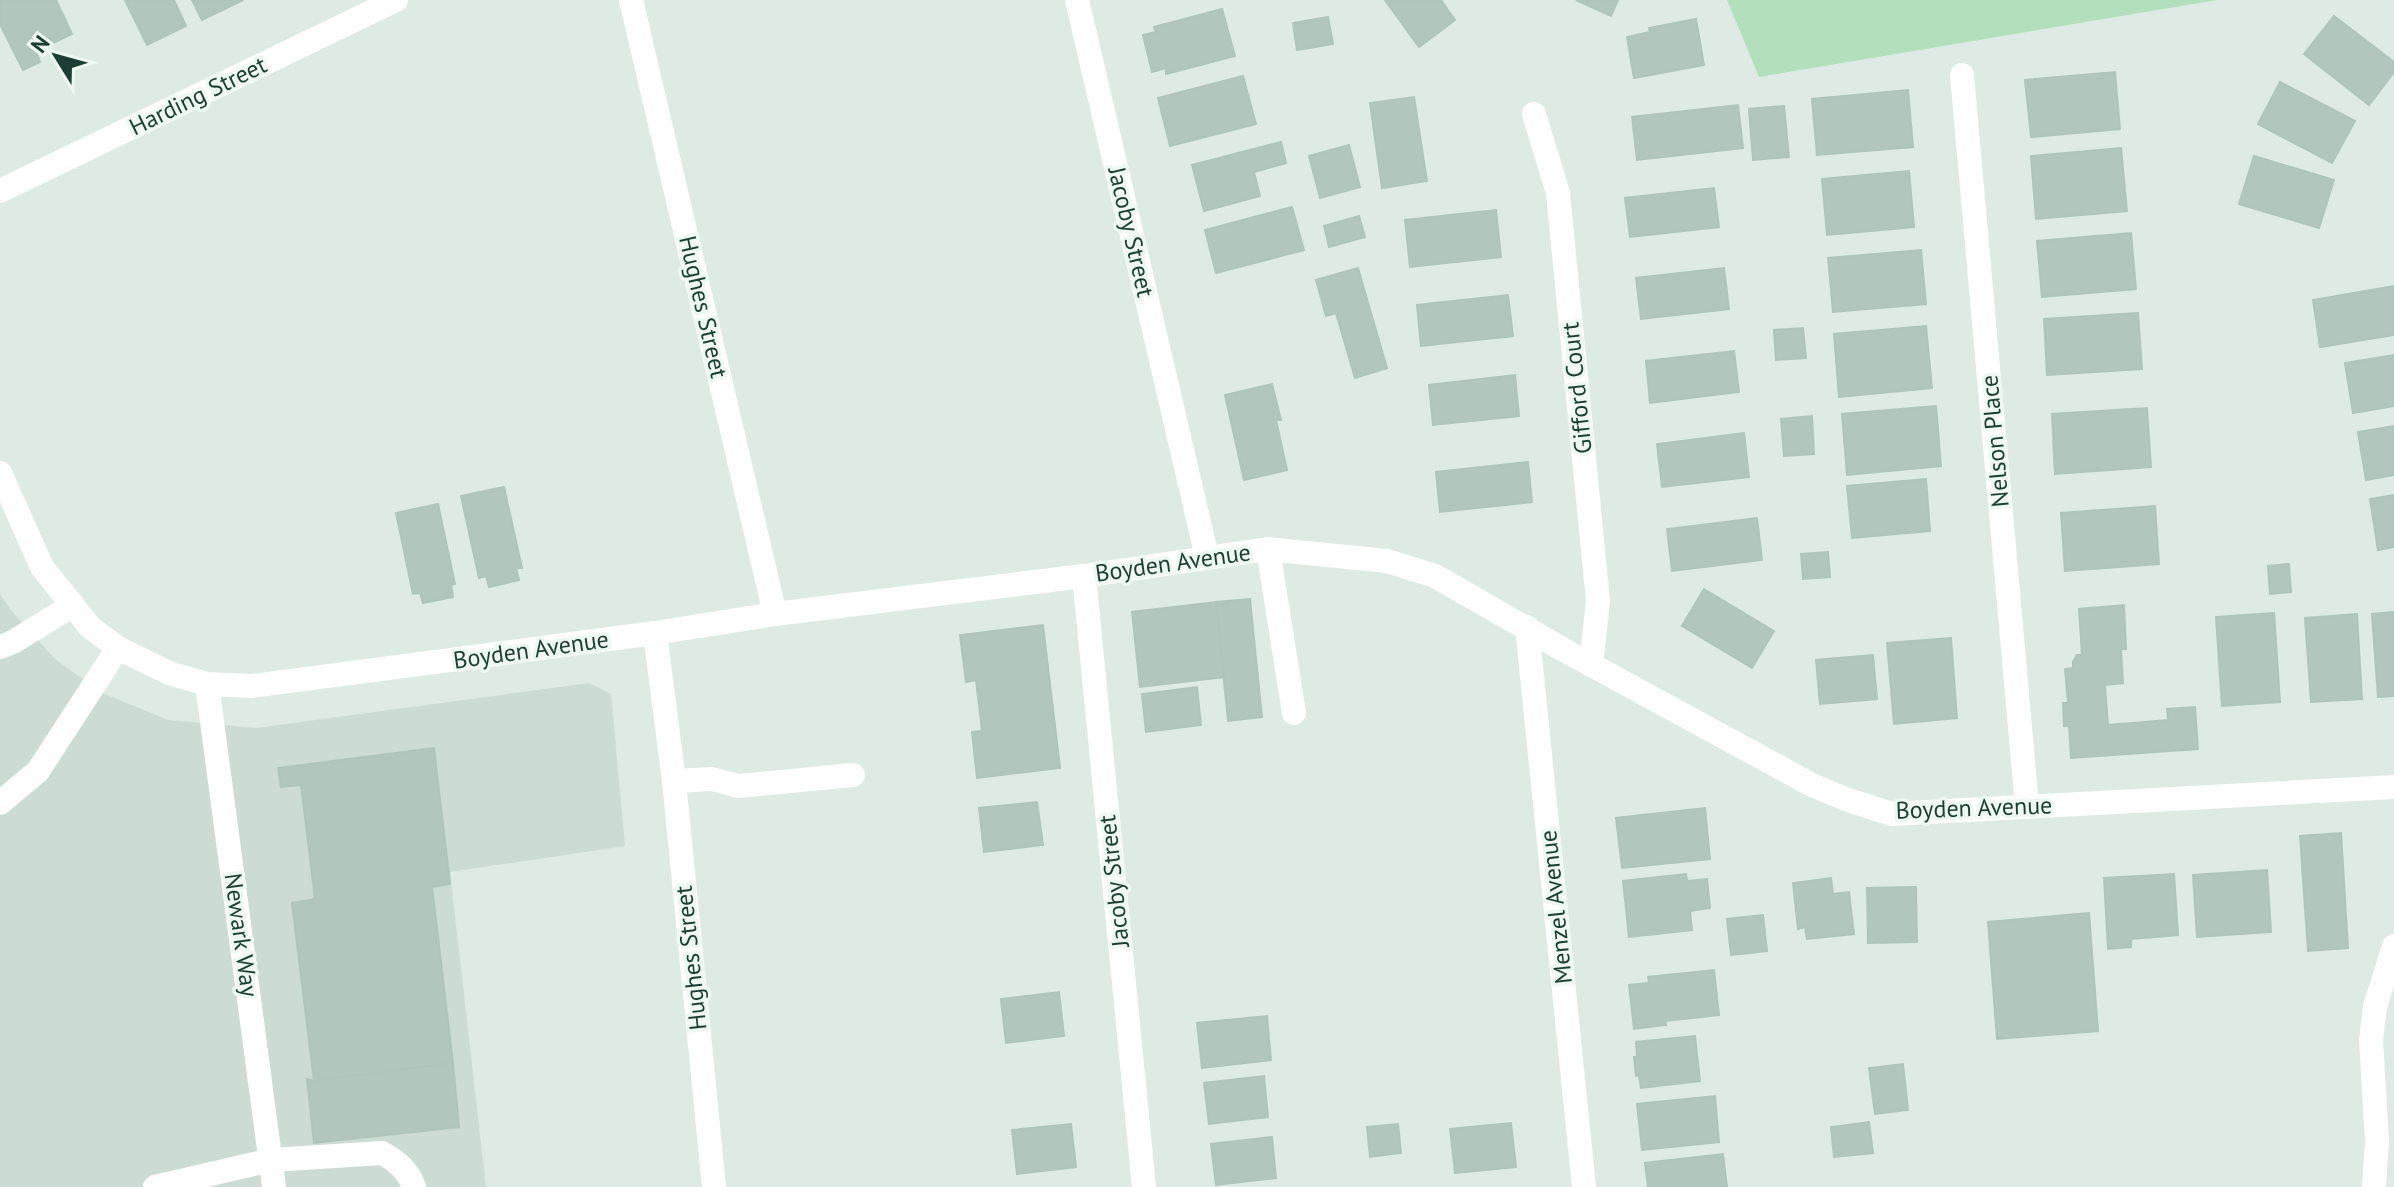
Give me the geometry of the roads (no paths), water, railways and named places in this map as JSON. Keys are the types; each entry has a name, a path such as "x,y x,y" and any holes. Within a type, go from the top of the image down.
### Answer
{"street":[{"name":"Harding Street","path":"0,191 396,0"},
{"name":"Hughes Street","path":"631,0 775,614"},
{"name":"Jacoby Street","path":"1077,0 1207,557"},
{"name":"Nelson Place","path":"1962,75 2027,806"},
{"name":"Gifford Court","path":"1534,114 1558,193 1598,601 1591,665"},
{"name":"Boyden Avenue","path":"0,473 42,567 90,627 118,648 169,673 207,684 252,686 1268,549 1387,561 1435,576 1812,785 1892,814 2394,787"},
{"path":"1268,549 1294,713"},
{"name":"Jacoby Street","path":"1084,576 1144,1187"},
{"path":"0,647 73,605"},
{"name":"Menzel Avenue","path":"1527,627 1584,1187"},
{"name":"Hughes Street","path":"655,633 674,781 714,1187"},
{"path":"0,803 38,771 118,648"},
{"name":"Newark Way","path":"207,684 274,1187"},
{"path":"674,781 712,779 738,786 853,775"},
{"path":"2374,1187 2377,1141 2371,1040 2375,1007 2394,946"},
{"path":"155,1187 271,1160 382,1153 411,1176 414,1187"}]}
